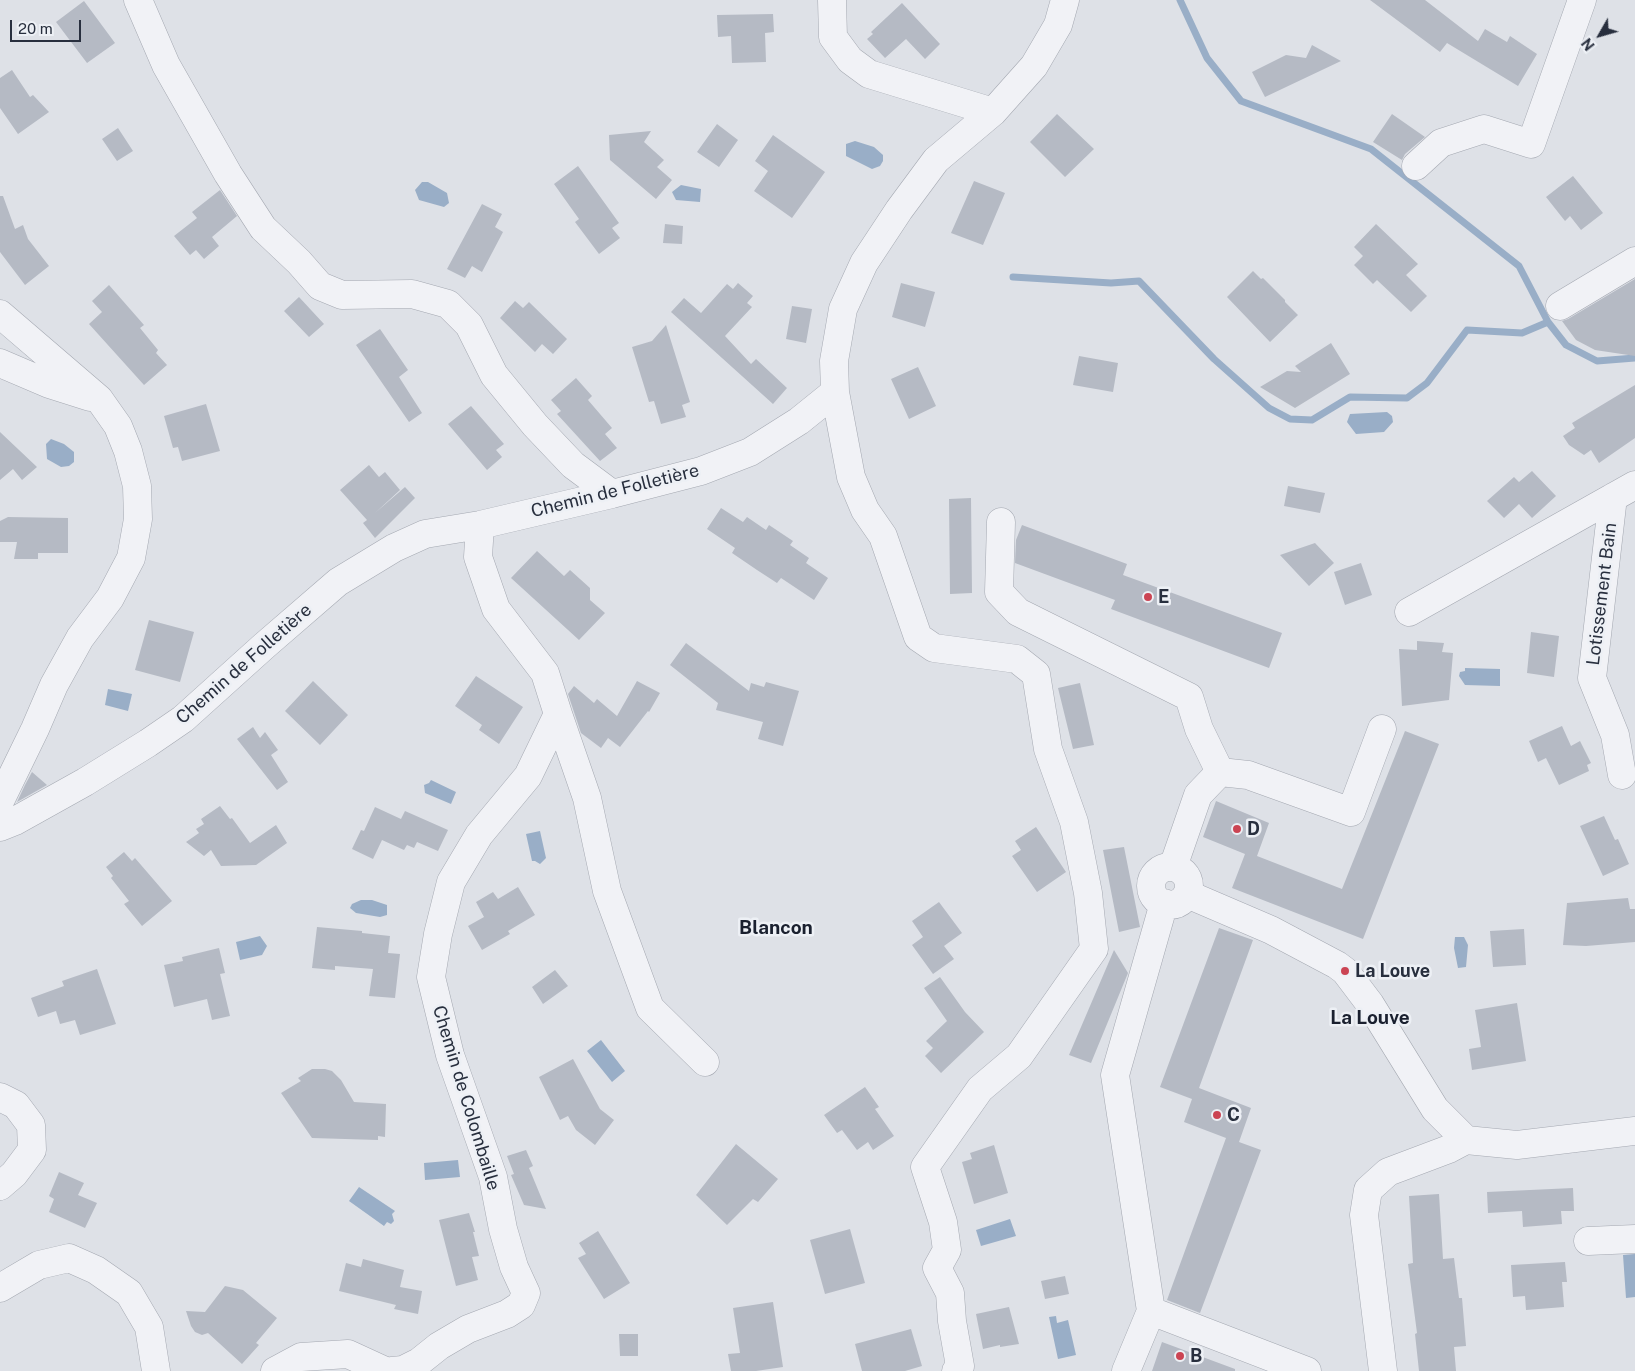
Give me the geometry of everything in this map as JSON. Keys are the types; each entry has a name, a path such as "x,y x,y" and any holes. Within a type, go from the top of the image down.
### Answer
{"street":[{"path":"138,0 166,65 228,174 262,228 299,262 320,286 342,295 412,294 448,304 468,325 494,375 535,425 574,465 612,494"},
{"path":"832,0 834,37 850,60 869,74 993,112"},
{"path":"956,1371 960,1366 952,1321 950,1293 937,1268 947,1250 943,1222 925,1167 980,1089 1018,1056 1094,949 1088,893 1074,822 1048,750 1036,674 1017,659 934,648 918,637 883,536 866,510 851,477 836,392 834,362 843,309 864,263 899,210 936,160 993,112 1034,66 1058,25 1065,0"},
{"path":"1416,166 1441,143 1484,129 1531,144 1582,0"},
{"path":"1560,306 1635,261"},
{"path":"0,314 99,399 118,426 128,450 137,486 138,519 131,558 110,598 80,638 54,685 0,801"},
{"path":"0,363 49,384 99,399"},
{"name":"Chemin de Folletière","path":"0,827 15,822 85,782 183,719 338,582 394,548 426,534 480,525 701,471 750,452 798,421 836,392"},
{"name":"Lotissement Bain","path":"1409,612 1624,491"},
{"name":"Lotissement Bain","path":"1622,775 1615,735 1592,678 1624,491"},
{"path":"1001,522 998,592 1018,612 1189,697 1199,729 1220,772"},
{"path":"480,525 478,557 496,608 545,673 587,798 607,891 650,1008 705,1062"},
{"name":"Chemin de Colombaille","path":"392,1371 403,1370 419,1362 439,1346 468,1329 507,1314 521,1305 526,1294 514,1266 503,1229 493,1177 450,1055 431,977 438,934 451,882 480,835 528,776 558,714"},
{"path":"1220,772 1248,775 1351,812 1382,729"},
{"path":"1126,1371 1151,1311 1116,1075 1175,899 1188,888 1186,876 1181,871 1173,868 1198,795 1220,772"},
{"path":"1175,899 1271,930 1345,971 1370,1004 1435,1109 1466,1140"},
{"path":"0,1097 16,1106 30,1125 32,1150 14,1174 0,1186"},
{"path":"1383,1371 1364,1215 1368,1190 1388,1172 1449,1149 1466,1140 1517,1145 1635,1131"},
{"path":"1588,1241 1635,1239"},
{"path":"0,1288 39,1265 69,1258 96,1270 129,1293 149,1327 156,1371"},
{"path":"1151,1311 1306,1371"},
{"path":"276,1371 302,1357 348,1354 385,1371"}],"water":[{"path":"855,141 874,147 883,155 883,161 880,166 872,169 846,156 846,144"},
{"path":"422,182 428,182 447,193 449,203 444,207 419,200 415,190"},
{"path":"681,185 701,189 700,202 676,200 672,192"},
{"path":"1387,412 1392,416 1393,422 1384,432 1356,434 1347,422 1350,414"},
{"path":"51,439 64,444 74,452 74,462 69,466 61,467 47,459 46,444"},
{"path":"1465,668 1500,669 1500,686 1465,685 1459,676 1460,672 1465,671"},
{"path":"108,689 132,694 128,711 105,705"},
{"path":"431,780 456,792 451,804 425,793 424,785"},
{"path":"540,831 546,858 540,864 532,861 526,834"},
{"path":"361,900 372,900 387,905 387,915 380,917 356,913 350,908 352,904"},
{"path":"260,936 267,946 262,955 240,960 236,942"},
{"path":"1455,937 1464,937 1468,945 1466,967 1458,968 1454,948"},
{"path":"601,1040 625,1071 612,1082 587,1051"},
{"path":"458,1160 460,1177 425,1180 424,1163"},
{"path":"359,1187 395,1211 392,1214 394,1221 391,1224 387,1222 384,1226 349,1201"},
{"path":"1010,1219 1016,1236 981,1246 976,1230"},
{"path":"1635,1254 1635,1297 1626,1298 1623,1255"},
{"path":"1056,1316 1057,1323 1068,1320 1076,1355 1058,1359 1049,1317"}],"building":[{"path":"1370,0 1425,0 1478,41 1485,29 1507,42 1510,36 1537,54 1518,86 1447,43 1440,52"},
{"path":"84,1 115,43 87,63 56,22"},
{"path":"902,3 940,44 925,59 906,39 885,58 867,39 873,34 871,32"},
{"path":"773,14 774,32 765,33 766,62 732,63 731,36 718,37 717,15"},
{"path":"1312,45 1341,61 1265,97 1252,72 1286,55 1306,58"},
{"path":"12,70 30,97 33,95 49,112 18,134 0,108 0,78"},
{"path":"1057,114 1094,149 1065,177 1030,142"},
{"path":"1392,114 1425,137 1405,154 1402,160 1373,142"},
{"path":"717,124 738,140 719,167 697,152"},
{"path":"118,128 133,151 117,161 102,139"},
{"path":"651,131 644,142 664,160 657,167 672,180 656,199 610,160 609,135"},
{"path":"773,135 825,172 792,218 754,191 768,171 755,161"},
{"path":"578,166 619,223 612,228 620,238 599,254 575,222 579,219 554,184"},
{"path":"1573,176 1603,213 1581,230 1570,216 1565,221 1546,197"},
{"path":"974,181 1005,193 983,245 951,233"},
{"path":"220,190 237,216 212,237 219,246 204,259 196,250 190,255 174,236 197,218 192,212"},
{"path":"0,196 3,196 15,229 23,225 28,239 49,266 25,285 0,252"},
{"path":"482,204 502,214 495,227 503,232 482,272 472,266 465,278 447,269"},
{"path":"665,224 683,226 682,244 663,243"},
{"path":"1376,224 1418,264 1406,275 1427,296 1411,312 1377,280 1373,284 1354,265 1363,256 1354,247"},
{"path":"1253,271 1261,279 1263,278 1298,315 1270,342 1227,297"},
{"path":"1635,279 1635,356 1595,350 1576,340 1562,321"},
{"path":"738,283 753,296 747,303 752,307 725,336 751,364 756,359 787,388 773,404 671,312 684,298 701,313 727,284 733,289"},
{"path":"901,283 935,292 925,327 892,317"},
{"path":"109,285 144,325 140,328 158,350 156,353 167,365 144,385 89,324 102,312 92,301"},
{"path":"299,297 324,324 309,337 284,311"},
{"path":"515,301 523,308 529,302 567,339 553,354 542,344 535,352 500,318"},
{"path":"792,306 812,309 806,343 786,339"},
{"path":"666,325 690,402 682,405 686,417 661,424 654,401 649,402 632,347 652,341"},
{"path":"380,329 408,370 399,377 422,413 409,422 356,345"},
{"path":"1331,343 1350,374 1295,408 1260,387 1287,371 1301,372 1295,366"},
{"path":"1079,356 1118,363 1113,392 1073,385"},
{"path":"918,367 936,406 909,419 891,379"},
{"path":"576,378 592,396 588,400 612,428 605,434 617,448 600,461 557,414 561,411 551,400"},
{"path":"1635,385 1635,438 1599,463 1591,450 1584,455 1569,445 1563,436 1575,428 1572,423"},
{"path":"206,404 220,451 182,461 178,447 173,448 164,416"},
{"path":"471,406 504,444 496,450 502,457 487,470 448,424"},
{"path":"0,432 37,467 22,480 13,469 0,480"},
{"path":"369,465 379,477 385,472 400,490 375,513 405,487 415,498 375,538 363,523 367,520 340,490"},
{"path":"1532,471 1556,496 1532,518 1519,504 1504,518 1487,501 1514,477 1519,482"},
{"path":"1288,486 1325,493 1320,513 1284,506"},
{"path":"971,498 972,593 950,594 949,499"},
{"path":"721,508 743,522 747,517 766,530 769,525 793,541 790,545 809,558 806,563 828,578 814,600 781,578 777,583 757,570 732,553 735,548 707,529"},
{"path":"8,517 68,518 68,553 38,553 38,559 14,559 17,542 0,542 0,521"},
{"name":"E","path":"1022,525 1127,564 1123,575 1282,633 1269,668 1111,609 1115,600 1015,563 1016,540"},
{"path":"1315,543 1334,563 1309,586 1280,555"},
{"path":"537,551 564,576 570,570 590,588 590,600 605,613 579,640 511,578"},
{"path":"1361,563 1372,595 1345,605 1334,572"},
{"path":"149,620 194,632 180,682 135,670"},
{"path":"1531,632 1559,636 1554,677 1527,673"},
{"path":"1417,641 1444,643 1442,652 1453,653 1449,700 1402,706 1399,649 1417,650"},
{"path":"686,643 749,691 751,683 764,687 766,682 799,691 783,746 758,739 763,722 716,710 718,703 670,665"},
{"path":"476,676 523,707 499,744 479,730 482,725 455,706"},
{"path":"313,681 348,715 320,745 285,711"},
{"path":"637,681 660,693 649,712 620,747 608,738 601,748 581,733 568,694 574,686 594,703 597,699 617,716"},
{"path":"1080,683 1094,745 1073,749 1058,688"},
{"path":"1562,726 1571,746 1580,741 1591,763 1587,765 1589,771 1559,785 1546,758 1538,762 1529,741"},
{"path":"253,727 260,738 265,732 278,750 271,755 288,782 277,790 237,739"},
{"name":"D","path":"1405,731 1439,744 1363,939 1232,888 1245,854 1203,837 1216,801 1269,823 1257,856 1342,889"},
{"path":"32,772 47,785 17,802 25,785"},
{"path":"220,806 230,819 232,818 250,843 276,825 287,843 256,865 221,866 211,850 204,856 186,842 199,833 196,829 204,824 201,819"},
{"path":"375,807 401,819 405,811 448,830 438,851 417,842 414,848 407,845 404,850 382,840 373,859 352,849 361,830 364,831"},
{"path":"1604,816 1615,840 1618,839 1629,864 1603,876 1580,826"},
{"path":"1036,827 1066,872 1037,892 1012,856 1021,850 1015,841"},
{"path":"1124,847 1140,927 1119,932 1103,850"},
{"path":"124,852 132,861 135,858 172,901 142,926 124,904 129,901 111,878 113,876 106,867"},
{"path":"518,887 535,915 508,931 510,934 482,950 468,926 484,917 476,902 493,892 498,899"},
{"path":"1628,898 1630,909 1635,909 1635,942 1586,946 1563,945 1567,903"},
{"path":"939,902 962,933 944,946 954,959 933,974 912,945 923,937 912,921"},
{"path":"317,927 362,931 362,933 390,936 388,953 400,954 395,998 369,996 373,969 335,966 335,970 312,968"},
{"name":"C","path":"1219,928 1253,940 1199,1088 1251,1108 1239,1142 1261,1150 1200,1313 1167,1300 1226,1138 1184,1122 1192,1099 1160,1087"},
{"path":"1524,929 1526,965 1493,967 1490,931"},
{"path":"219,948 225,973 220,974 230,1016 212,1020 207,999 174,1007 164,965 183,961 182,957"},
{"path":"1114,950 1128,973 1091,1063 1069,1055"},
{"path":"97,969 116,1024 80,1035 75,1020 60,1024 56,1011 38,1017 31,998 64,986 62,981"},
{"path":"555,970 568,986 543,1004 532,987"},
{"path":"940,977 965,1012 984,1032 941,1073 925,1056 933,1048 926,1041 947,1021 924,988"},
{"path":"1517,1003 1526,1061 1472,1070 1469,1049 1481,1047 1475,1010"},
{"path":"573,1059 600,1109 614,1120 595,1145 576,1130 568,1116 560,1120 539,1077"},
{"path":"312,1069 332,1071 341,1080 354,1102 386,1104 385,1137 378,1136 378,1140 312,1138 281,1093 301,1081 298,1078"},
{"path":"865,1087 879,1107 875,1109 894,1136 873,1150 868,1142 857,1150 842,1130 837,1133 824,1115"},
{"path":"736,1144 778,1179 758,1202 753,1199 727,1225 696,1195"},
{"path":"994,1145 1008,1193 974,1204 962,1162 972,1159 970,1153"},
{"path":"526,1150 533,1166 529,1168 546,1209 524,1205 511,1175 514,1174 507,1156"},
{"path":"59,1172 84,1183 78,1195 97,1203 85,1228 49,1212 54,1199 49,1196"},
{"path":"1573,1188 1574,1211 1561,1211 1562,1224 1523,1227 1522,1211 1488,1213 1487,1192"},
{"path":"1439,1194 1443,1259 1454,1258 1459,1298 1462,1298 1466,1346 1454,1347 1456,1371 1419,1371 1415,1334 1417,1333 1408,1264 1413,1263 1409,1196"},
{"path":"469,1213 475,1232 473,1232 479,1256 472,1257 478,1280 456,1286 439,1220"},
{"path":"850,1229 865,1283 825,1294 810,1240"},
{"path":"598,1231 630,1283 604,1299 578,1258 586,1254 579,1243"},
{"path":"363,1259 404,1270 400,1287 422,1291 418,1314 394,1309 396,1305 339,1291 346,1263 361,1267"},
{"path":"1565,1262 1567,1282 1562,1282 1564,1307 1526,1310 1525,1296 1513,1297 1511,1265"},
{"path":"1065,1276 1069,1294 1045,1299 1041,1281"},
{"path":"225,1286 243,1290 277,1318 256,1343 259,1345 242,1364 208,1333 202,1335 195,1332 186,1311 205,1312"},
{"path":"773,1302 783,1367 756,1371 731,1371 728,1354 740,1353 733,1308"},
{"path":"1009,1307 1019,1344 1000,1347 1000,1345 983,1349 976,1314"},
{"path":"911,1329 922,1366 905,1371 862,1371 855,1344"},
{"path":"619,1334 638,1334 638,1356 620,1356"},
{"name":"B","path":"1162,1342 1235,1369 1235,1371 1152,1371"}],"waterway":[{"path":"1180,0 1207,58 1241,101 1371,149 1519,266 1548,322 1566,345 1597,361 1635,358"},
{"path":"1013,277 1111,283 1139,281 1214,359 1269,408 1290,419 1312,420 1350,397 1407,398 1427,383 1467,330 1522,333 1548,322"}],"place":[{"name":"E","path":"1148,597"},
{"name":"D","path":"1237,829"},
{"name":"La Louve","path":"1345,971"},
{"name":"C","path":"1217,1115"},
{"name":"B","path":"1180,1356"}],"district":[{"name":"Blancon","path":"776,928"},
{"name":"La Louve","path":"1370,1018"}]}
